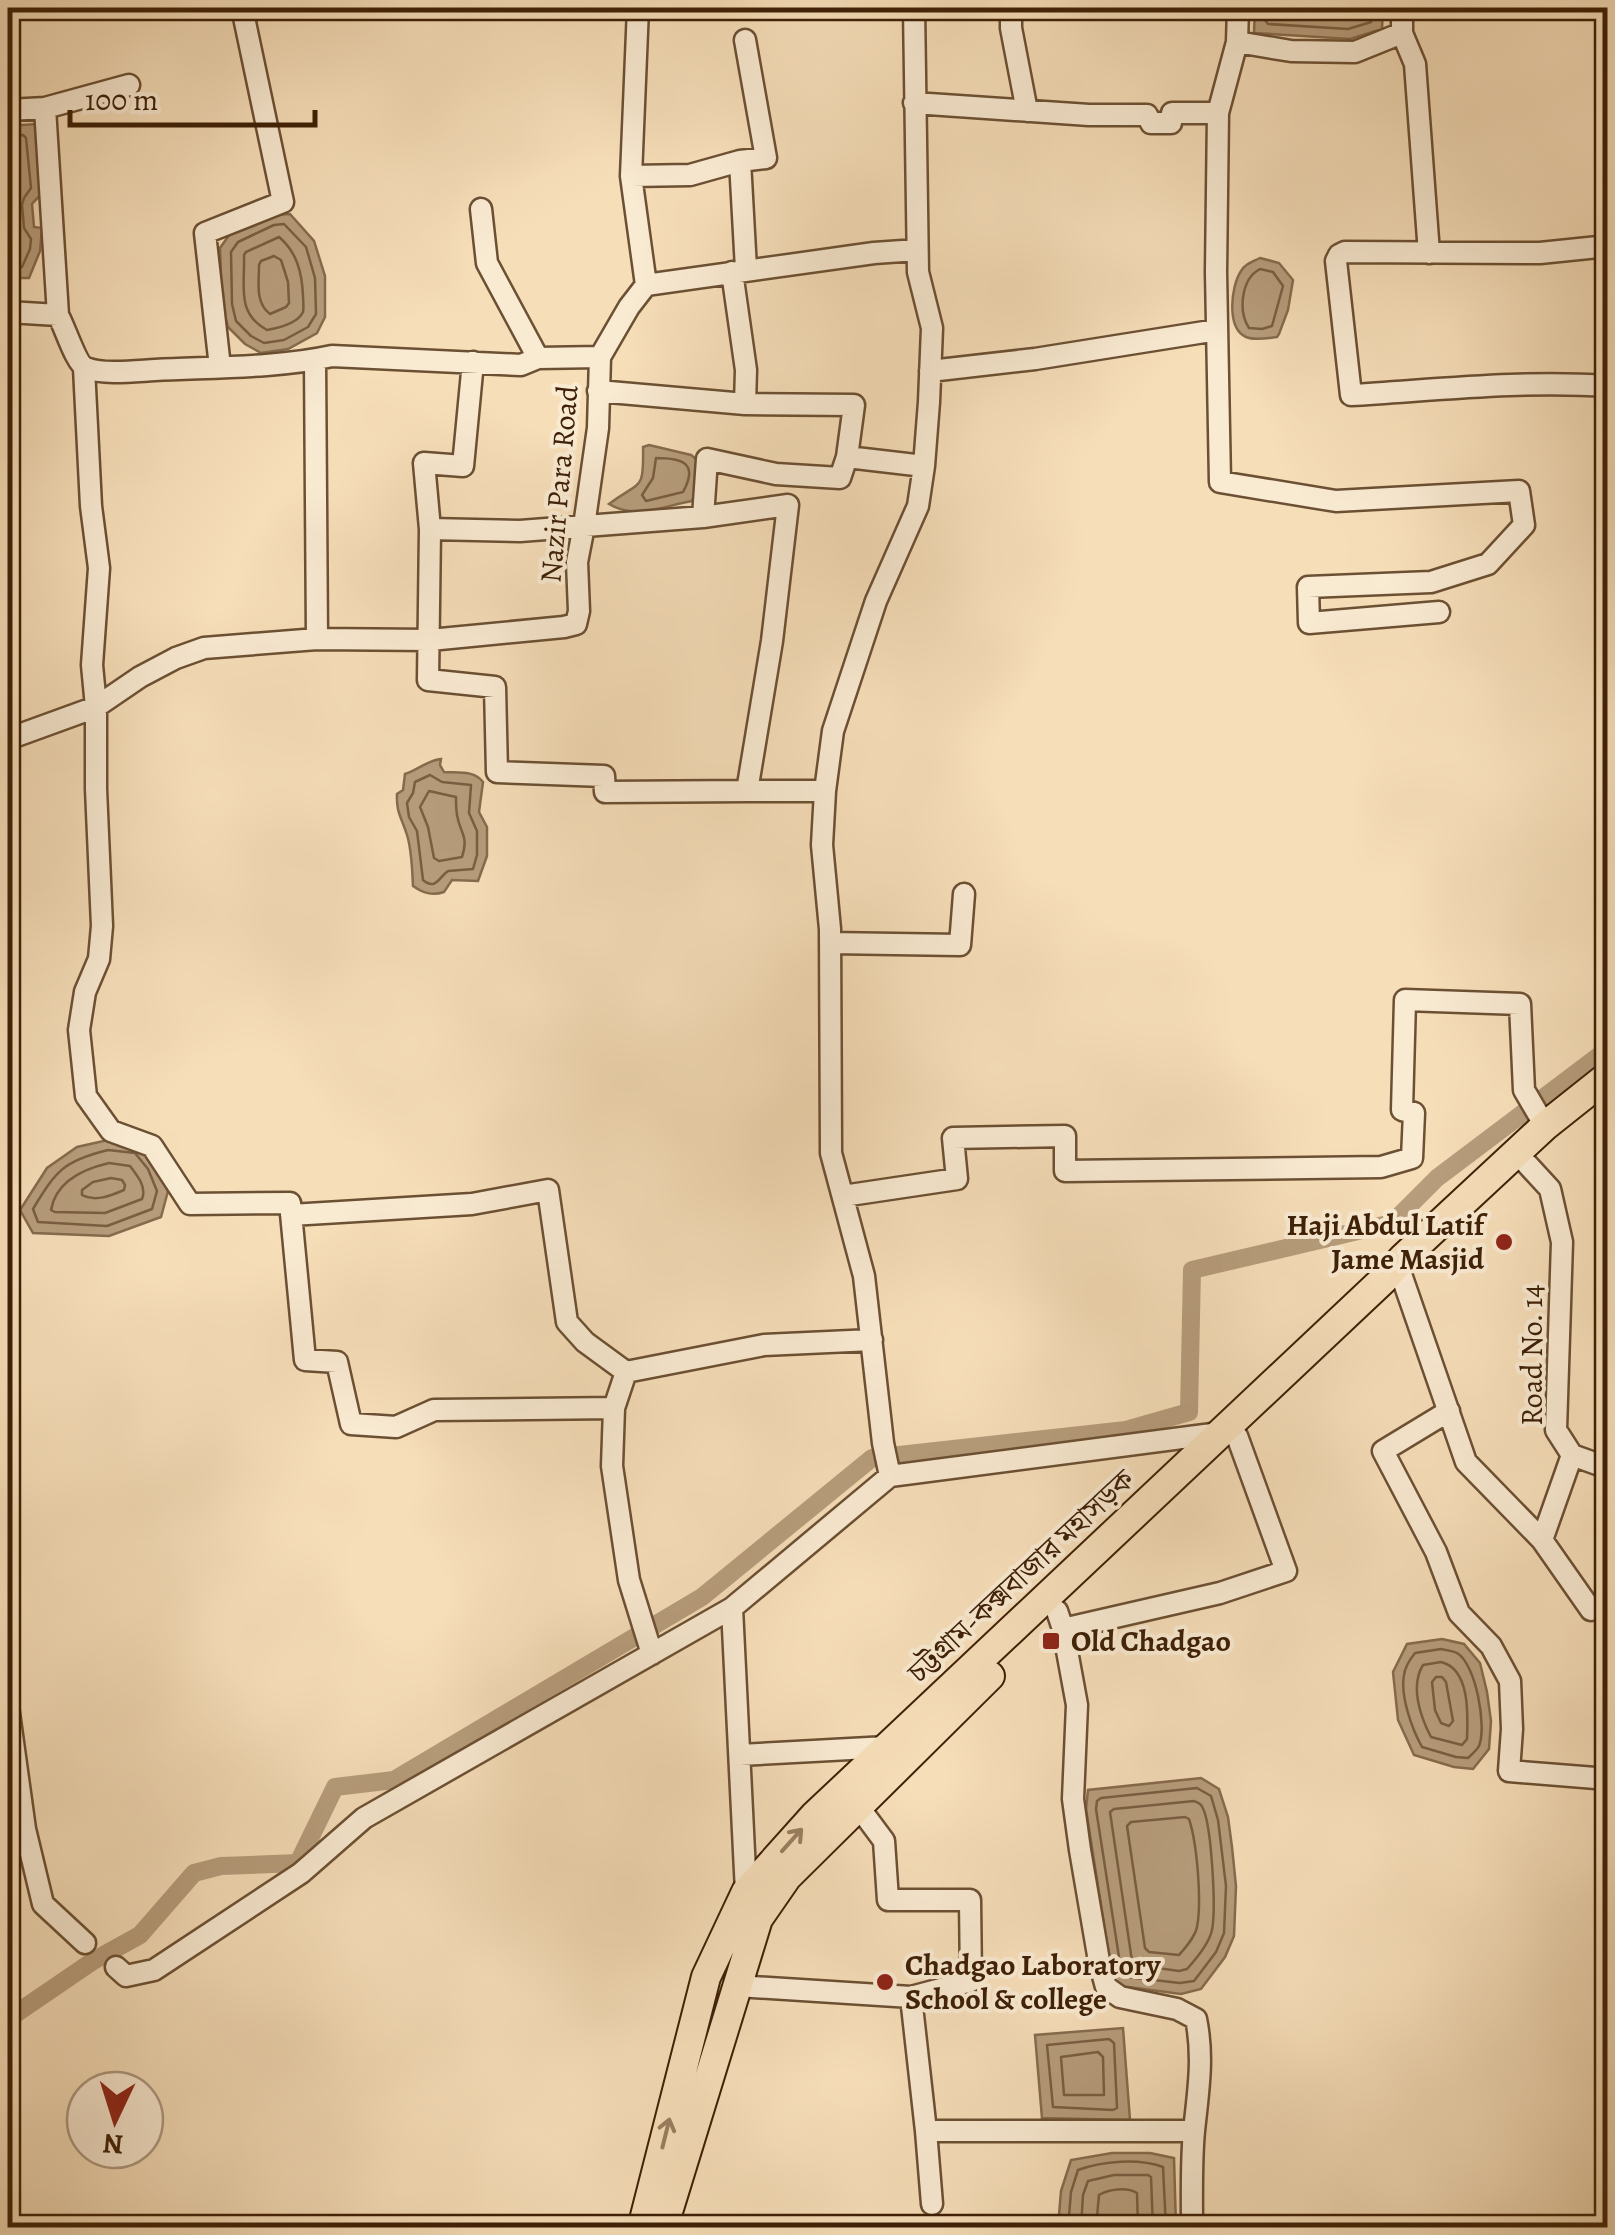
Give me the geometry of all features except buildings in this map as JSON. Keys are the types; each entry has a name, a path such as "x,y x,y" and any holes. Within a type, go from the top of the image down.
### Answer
{"highway":[{"name":"চট্টগ্রাম-কক্সবাজার মহাসড়ক","path":"642,2228 706,1976 746,1892 814,1816 1229,1434 1403,1258 1546,1126 1608,1076"},
{"path":"662,2228 758,1918 787,1877 858,1806 1060,1620 1229,1434 1527,1164 1608,1098"}],"street":[{"path":"220,367 205,232 283,202 242,8"},
{"path":"638,8 631,176 646,286 917,250"},
{"path":"890,1476 864,1276 831,1153 830,943 822,845 833,731 876,601 918,506 924,466 932,328 918,272 914,8"},
{"path":"1010,8 1010,28 1028,111"},
{"path":"1238,8 1237,42 1218,112 1220,482 1336,501 1520,491 1524,525 1488,564 1431,582 1308,587 1309,623 1439,612"},
{"path":"1402,8 1402,33 1415,64 1429,253"},
{"path":"1237,42 1291,52 1355,52 1402,33"},
{"path":"631,176 690,175 766,158 745,40"},
{"path":"8,110 45,108 129,85"},
{"path":"914,103 1089,116 1147,114 1151,123 1171,123 1172,113 1218,112"},
{"path":"45,108 58,315 76,360 84,368 115,372 220,367 332,356 521,366 538,358 600,357"},
{"path":"740,161 739,271 745,404"},
{"path":"481,209 487,263 538,358"},
{"path":"1608,246 1540,253 1345,252 1336,261 1351,395 1535,384 1608,386"},
{"name":"Nazir Para Road","path":"8,739 96,708 140,677 204,648 317,640 430,640 576,624 577,562 598,428 600,357 646,286"},
{"path":"8,312 58,315"},
{"path":"930,372 1217,330"},
{"path":"315,360 317,640"},
{"path":"472,362 463,466 424,463 430,529 428,680 494,687 497,772 604,776 605,792 825,791"},
{"path":"84,368 91,506 99,568 92,665 102,926 99,959 85,992 79,1030 86,1096 110,1131 152,1146 190,1204 290,1203 305,1360 337,1362 351,1424 396,1427 434,1410 614,1408"},
{"path":"598,392 745,404 854,406 840,478 776,474 707,460 703,517"},
{"path":"847,457 924,466"},
{"path":"430,529 520,531 703,517 788,505 772,642 746,791"},
{"path":"830,943 960,945 964,894"},
{"path":"843,1196 956,1179 953,1138 1065,1136 1065,1171 1381,1167 1412,1158 1414,1113 1402,1110 1405,1000 1520,1004 1524,1090 1546,1126"},
{"name":"Road No. 14","path":"1527,1164 1550,1189 1562,1242 1556,1430 1572,1456 1608,1468"},
{"path":"291,1215 472,1204 548,1190 567,1322 626,1372 764,1344 872,1340"},
{"path":"1402,1277 1466,1462 1542,1540 1591,1610"},
{"path":"626,1372 614,1408 612,1466 629,1580 652,1654"},
{"path":"1448,1412 1384,1451 1436,1552 1460,1613 1491,1646 1510,1681 1509,1771 1608,1779"},
{"path":"116,1967 126,1976 154,1970 301,1873 364,1818 732,1608 890,1476 1229,1434 1286,1571 1220,1593 1060,1620 1077,1705 1073,1799 1106,1987 1120,1996 1177,2009 1196,2019 1201,2043 1192,2228"},
{"path":"1542,1540 1572,1456"},
{"path":"732,1608 746,1892"},
{"path":"8,1706 26,1830 43,1904 84,1942"},
{"path":"740,1755 887,1747"},
{"path":"737,1986 911,1996 971,1981 970,1900 888,1900 884,1841 858,1806"},
{"path":"911,1996 932,2204"},
{"path":"926,2131 1194,2132"}],"water":[{"path":"1255,8 1383,8 1382,29 1350,39 1254,33"},
{"path":"36,124 42,193 32,204 34,227 42,228 40,251 29,278 8,278 8,126"},
{"path":"290,214 314,241 325,276 325,317 317,333 288,349 261,353 228,327 222,306 220,248 230,234 272,215"},
{"path":"1260,258 1279,263 1293,280 1288,310 1277,337 1253,339 1235,325 1233,296 1243,269"},
{"path":"643,447 691,455 701,463 692,501 639,511 609,504 638,483 643,472"},
{"path":"441,759 444,772 470,774 483,782 479,812 487,827 487,856 478,881 452,880 444,892 432,894 413,886 410,847 398,811 397,794 403,790 405,774"},
{"path":"108,1140 141,1143 157,1164 168,1191 161,1217 109,1236 33,1233 20,1210 47,1168 77,1147"},
{"path":"1442,1639 1464,1644 1480,1663 1487,1692 1489,1749 1473,1769 1414,1755 1398,1720 1393,1672 1407,1644"},
{"path":"1201,1778 1219,1789 1228,1817 1236,1886 1234,1936 1225,1957 1201,1989 1181,1994 1121,1986 1112,1976 1086,1809 1088,1790"},
{"path":"1123,2028 1130,2120 1042,2118 1035,2035"},
{"path":"1112,2153 1150,2153 1174,2158 1176,2227 1058,2227 1061,2191 1071,2160"}],"waterway":[{"path":"8,2019 93,1961 140,1935 194,1873 221,1866 298,1863 335,1787 394,1780 702,1597 872,1458 1126,1430 1189,1412 1192,1270 1392,1223 1437,1178 1608,1049"}],"place":[{"name":"Haji Abdul Latif Jame Masjid","path":"1504,1242"},
{"name":"Old Chadgao","path":"1051,1641"},
{"name":"Chadgao Laboratory School & college","path":"885,1982"}]}
